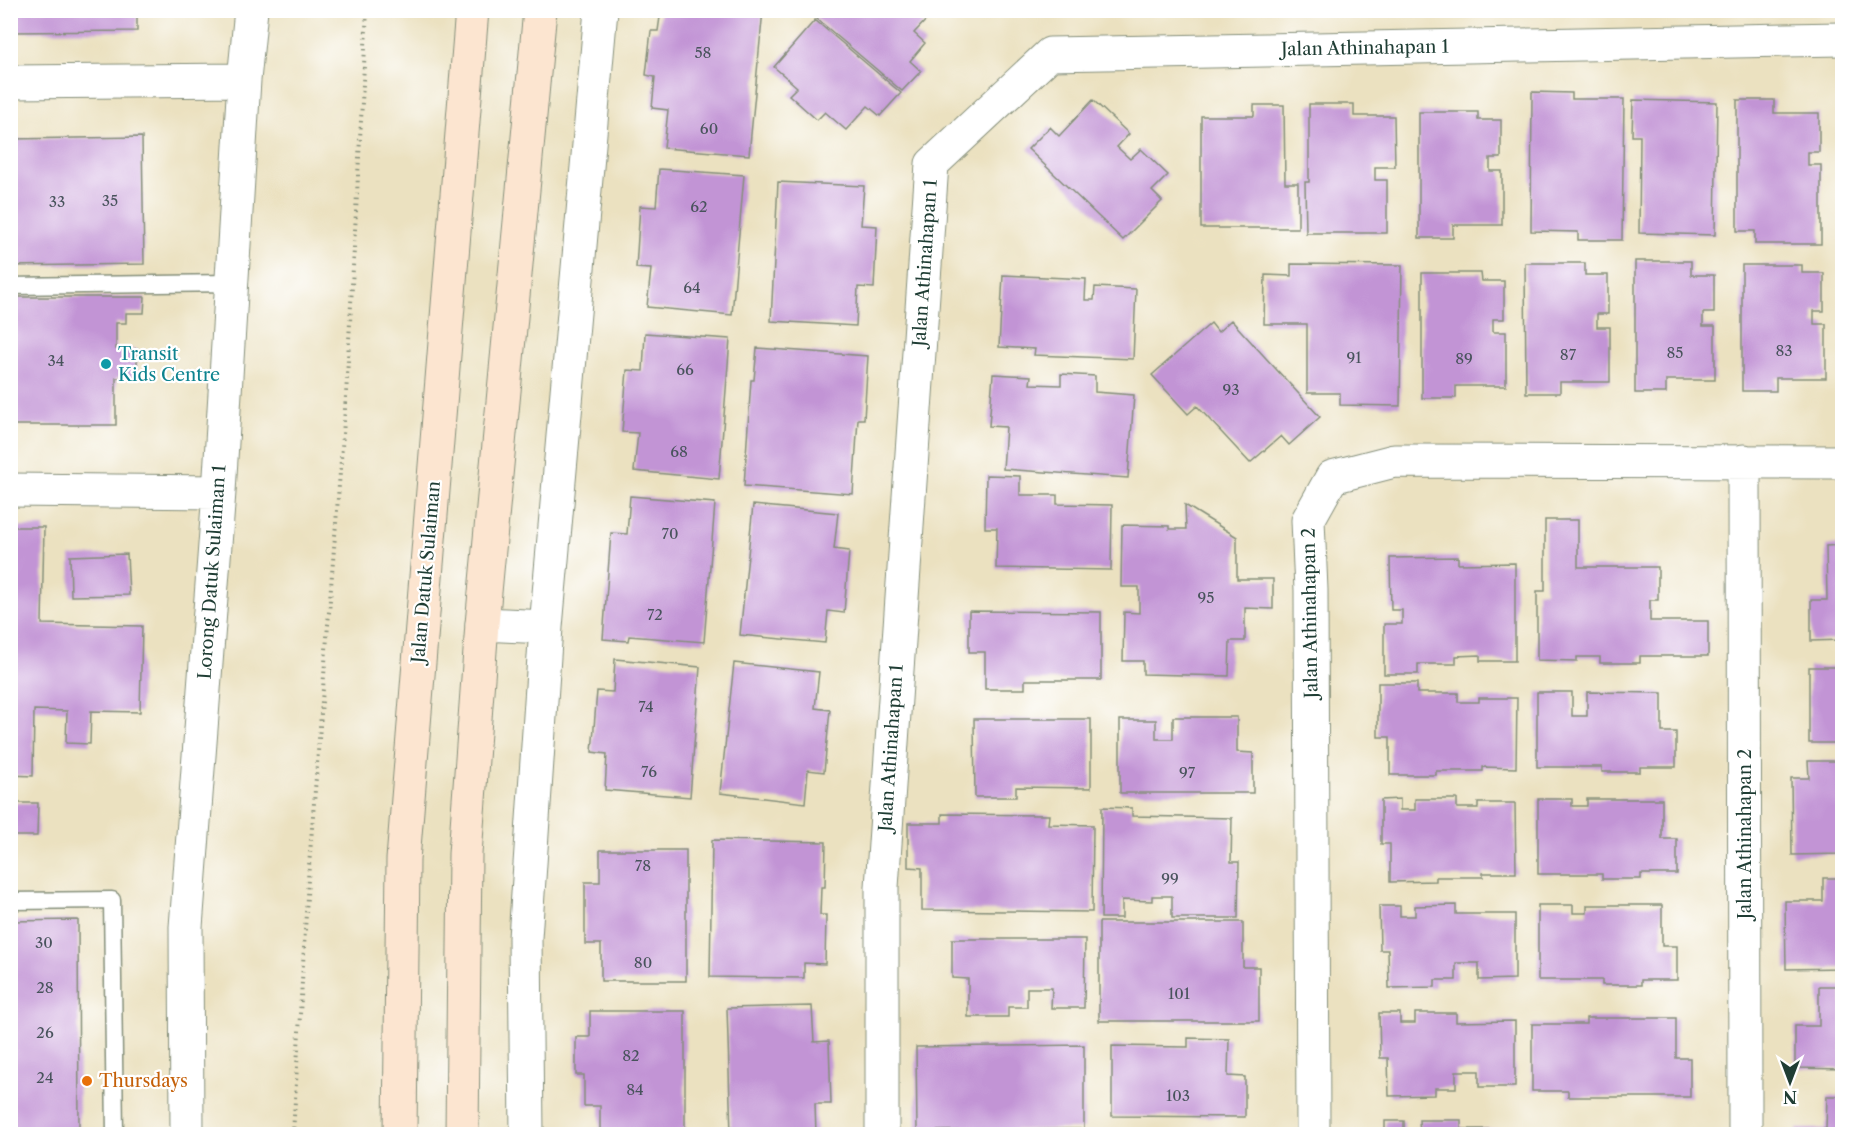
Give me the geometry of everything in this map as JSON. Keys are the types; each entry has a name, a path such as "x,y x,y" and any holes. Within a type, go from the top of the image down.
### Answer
{"main road":[{"name":"Jalan Datuk Sulaiman","path":"400,1134 403,860 472,10"},
{"path":"462,1134 465,854 482,624 540,10"}],"street":[{"name":"Lorong Datuk Sulaiman 1","path":"187,1134 186,927 219,492 244,80 251,10"},
{"path":"527,1134 525,938 546,627 601,10"},
{"name":"Jalan Athinahapan 1","path":"882,1134 882,886 932,164 1050,54 1842,39"},
{"path":"10,82 244,80"},
{"name":"Jalan Athinahapan 2","path":"1313,1134 1311,590 1308,519 1332,477 1394,461 1842,462"},
{"name":"Jalan Athinahapan 2","path":"1744,461 1745,1134"},
{"path":"10,490 219,492"},
{"path":"482,624 546,627"}],"lane":[{"path":"10,286 231,283"},
{"path":"10,901 112,900 115,1134"}],"path":[{"path":"293,1134 308,879 346,396 367,10"}],"building":[{"path":"10,10 137,10 137,31 10,32"},
{"path":"661,10 763,10 749,155 664,148 668,110 652,108 655,77 646,75 651,31 658,31"},
{"path":"813,10 922,10 929,17 914,33 925,43 910,61 921,71 902,91 810,13"},
{"path":"815,20 901,93 880,116 868,106 846,130 825,112 817,120 789,95 797,87 774,67"},
{"path":"1532,92 1572,93 1572,99 1624,99 1622,240 1578,240 1578,232 1531,231"},
{"path":"1093,100 1129,134 1117,147 1130,159 1141,149 1168,175 1152,191 1162,201 1123,240 1028,149 1050,127 1059,136"},
{"path":"1633,100 1717,102 1715,235 1639,233 1640,136 1632,136"},
{"path":"1737,100 1774,100 1774,113 1819,113 1819,152 1808,152 1808,165 1821,165 1821,244 1755,244 1755,231 1737,231"},
{"path":"1309,104 1354,104 1354,116 1394,116 1395,167 1375,167 1375,180 1387,180 1387,233 1306,233 1305,182 1309,182"},
{"path":"1254,105 1284,105 1285,183 1298,183 1298,228 1201,228 1201,116 1254,116"},
{"path":"1419,112 1478,112 1478,120 1501,120 1501,158 1490,158 1490,171 1502,171 1502,225 1453,225 1453,238 1419,238"},
{"path":"142,137 144,264 10,266 10,139"},
{"path":"659,169 744,175 732,315 647,307 651,269 636,268 640,206 656,207"},
{"path":"778,182 864,186 861,225 877,226 874,288 858,287 856,326 771,321"},
{"path":"1635,261 1691,261 1691,275 1714,275 1714,313 1703,313 1703,326 1715,326 1715,380 1666,380 1666,393 1635,393"},
{"path":"1525,263 1585,263 1585,275 1608,275 1608,314 1597,314 1597,327 1610,327 1610,382 1560,382 1560,393 1526,393"},
{"path":"1291,264 1402,265 1400,406 1340,405 1340,393 1307,393 1307,324 1264,324 1265,275 1291,276"},
{"path":"1742,265 1802,265 1802,273 1824,273 1824,311 1814,311 1814,324 1826,324 1826,378 1776,378 1776,391 1742,391"},
{"path":"1422,273 1481,273 1482,281 1504,281 1504,319 1493,319 1493,332 1506,332 1506,386 1456,386 1456,398 1422,398"},
{"path":"1003,275 1086,279 1085,300 1094,300 1095,287 1136,289 1133,359 1034,355 1035,349 999,347"},
{"path":"10,297 145,297 144,313 126,313 126,323 116,323 116,349 137,349 137,378 116,378 116,425 10,425"},
{"path":"1231,320 1320,417 1289,445 1281,436 1250,463 1197,406 1188,414 1152,375 1211,323 1218,332"},
{"path":"645,333 730,339 719,479 634,471 638,433 622,432 627,370 643,371"},
{"path":"757,348 868,356 864,419 858,419 853,494 744,486 751,380 754,380"},
{"path":"993,374 1031,376 1030,384 1061,385 1061,374 1095,376 1095,392 1134,395 1128,478 1003,469 1006,427 989,426"},
{"path":"986,475 1020,476 1020,495 1057,495 1057,504 1112,505 1111,570 996,568 997,528 985,528"},
{"path":"630,496 715,503 704,642 629,636 628,641 603,639 611,533 627,534"},
{"path":"753,505 838,513 834,549 849,551 844,613 828,611 825,643 740,635"},
{"path":"1185,505 1237,537 1237,579 1273,579 1273,609 1245,608 1245,641 1230,641 1229,676 1143,674 1143,661 1123,661 1124,612 1139,613 1139,587 1121,587 1122,525 1169,526 1169,529 1186,529"},
{"path":"1545,520 1578,520 1578,567 1658,567 1658,600 1650,600 1650,621 1708,621 1708,656 1640,656 1640,663 1600,663 1600,657 1577,657 1577,661 1537,660 1537,591 1545,591"},
{"path":"10,527 44,527 42,624 142,626 140,712 91,711 90,744 66,743 67,711 34,710 33,776 10,775"},
{"path":"1842,545 1842,640 1811,641 1811,600 1827,600 1826,546"},
{"path":"127,554 129,595 71,596 70,556"},
{"path":"1458,557 1458,564 1515,563 1515,661 1480,661 1480,655 1456,656 1456,664 1418,664 1418,674 1384,674 1384,624 1402,624 1402,610 1391,610 1390,558"},
{"path":"969,611 1101,612 1101,680 1025,680 1025,689 985,689 985,652 969,652"},
{"path":"615,659 700,667 690,797 605,790 607,754 592,752 597,691 613,692"},
{"path":"734,663 819,672 815,708 830,710 824,772 808,770 805,803 720,793"},
{"path":"1809,667 1842,667 1842,743 1809,743"},
{"path":"1378,683 1417,683 1417,693 1458,693 1458,702 1479,702 1479,698 1517,698 1516,768 1483,767 1483,771 1436,771 1436,775 1390,775 1390,737 1378,737"},
{"path":"1537,692 1572,692 1572,716 1587,716 1587,692 1662,693 1662,732 1676,732 1676,767 1640,767 1640,772 1602,772 1602,767 1537,767"},
{"path":"1173,717 1237,717 1237,752 1253,753 1253,793 1120,793 1120,720 1156,720 1156,739 1173,739"},
{"path":"974,719 1091,719 1091,788 1016,787 1016,797 975,797"},
{"path":"1808,761 1842,761 1842,854 1792,855 1791,778 1809,778"},
{"path":"1400,799 1400,810 1415,810 1415,799 1457,799 1457,808 1478,808 1478,803 1515,803 1516,873 1483,873 1483,877 1436,877 1436,881 1390,882 1390,844 1381,844 1381,800"},
{"path":"1538,799 1572,799 1572,806 1587,806 1587,799 1662,799 1662,839 1677,839 1677,874 1641,874 1641,879 1602,879 1602,874 1538,874"},
{"path":"10,803 38,803 37,836 10,836"},
{"path":"1102,807 1132,808 1132,816 1232,818 1231,862 1239,862 1238,918 1172,918 1172,896 1152,896 1152,901 1122,900 1122,918 1101,918"},
{"path":"942,814 1049,815 1048,824 1093,825 1092,912 922,910 922,868 908,867 908,823 942,823"},
{"path":"712,840 826,842 825,887 821,887 820,915 826,915 825,964 804,963 804,978 710,977"},
{"path":"600,850 686,850 686,981 601,981 601,944 585,944 585,882 600,882"},
{"path":"1823,878 1842,878 1842,968 1786,969 1785,901 1823,901"},
{"path":"1456,905 1456,914 1515,914 1515,979 1479,980 1479,963 1456,963 1456,980 1435,980 1435,987 1389,988 1388,950 1380,950 1379,906 1400,906 1400,916 1415,916 1415,906"},
{"path":"1538,905 1573,905 1573,913 1587,913 1587,905 1662,905 1662,946 1677,946 1677,980 1641,980 1641,985 1602,985 1602,980 1538,980"},
{"path":"78,920 79,1134 10,1134 10,921"},
{"path":"1099,922 1243,922 1243,967 1259,967 1259,1021 1099,1021"},
{"path":"952,939 1085,939 1084,1008 1051,1008 1052,988 1027,988 1027,1007 1008,1007 1008,1017 968,1017 968,979 952,978"},
{"path":"1819,986 1842,986 1842,1069 1795,1068 1795,1026 1819,1026"},
{"path":"812,1006 814,1042 829,1041 831,1104 815,1104 816,1134 731,1134 727,1008"},
{"path":"590,1011 685,1011 685,1134 600,1134 600,1106 584,1106 584,1075 576,1075 576,1037 590,1037"},
{"path":"1379,1013 1400,1013 1400,1023 1415,1023 1415,1013 1456,1013 1456,1022 1515,1021 1515,1087 1479,1087 1479,1071 1456,1071 1456,1088 1435,1088 1435,1095 1389,1096 1388,1058 1380,1058"},
{"path":"1586,1018 1676,1018 1676,1058 1690,1058 1690,1097 1568,1097 1568,1091 1532,1091 1532,1024 1586,1024"},
{"path":"1188,1038 1229,1039 1228,1076 1245,1077 1245,1117 1112,1116 1112,1046 1188,1047"},
{"path":"1084,1045 1084,1129 917,1131 916,1047"},
{"path":"1827,1096 1842,1096 1842,1134 1797,1134 1797,1129 1826,1129"},
{"path":"1419,1120 1461,1120 1461,1129 1519,1129 1519,1134 1420,1134"},
{"path":"1385,1121 1404,1121 1404,1134 1385,1134"},
{"path":"1530,1131 1676,1132 1676,1134 1530,1134"}],"place":[{"name":"Transit Kids Centre","path":"106,364"},
{"name":"Thursdays","path":"87,1081"}]}
